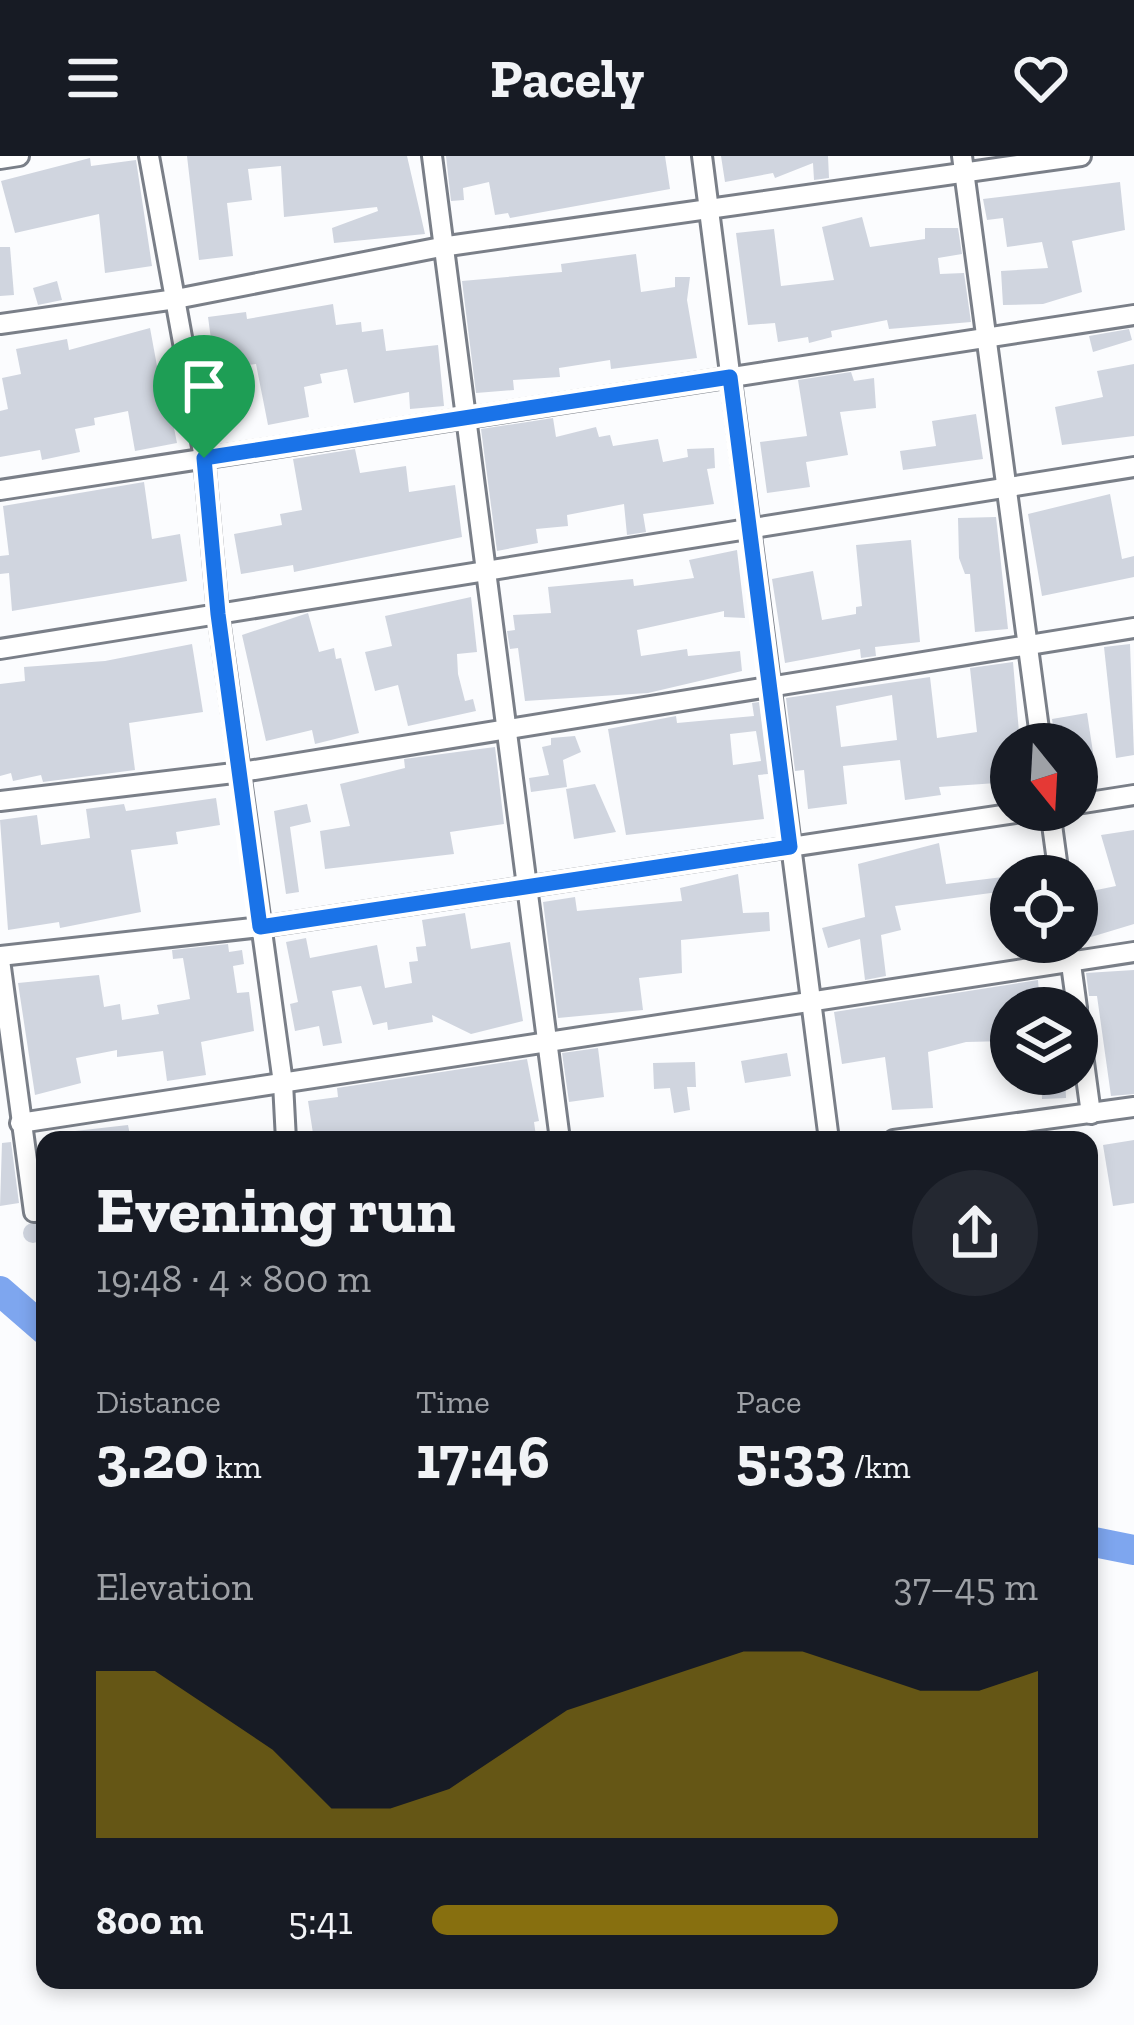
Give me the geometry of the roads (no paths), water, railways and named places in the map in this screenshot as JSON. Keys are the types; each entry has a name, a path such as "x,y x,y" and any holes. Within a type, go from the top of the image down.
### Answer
{"street":[{"path":"0,159 19,156"},
{"path":"149,156 204,458 218,614 284,1083 286,1131"},
{"path":"432,156 482,569 509,729 559,1131"},
{"path":"702,156 828,1131"},
{"path":"0,324 176,298 441,247 708,210 963,164 1081,156"},
{"path":"963,164 1038,723"},
{"path":"0,490 1134,315"},
{"path":"0,649 1134,467"},
{"path":"0,801 242,772 1134,628"},
{"path":"1098,801 1134,795"},
{"path":"34,1212 0,958 260,927 990,817"},
{"path":"1098,952 1134,952"},
{"path":"20,1123 809,1002 1012,963"},
{"path":"1088,1095 1091,1114"},
{"path":"962,1131 1134,1107"}],"waterway":[{"path":"0,1291 36,1322"},
{"path":"1098,1543 1134,1550"}]}
